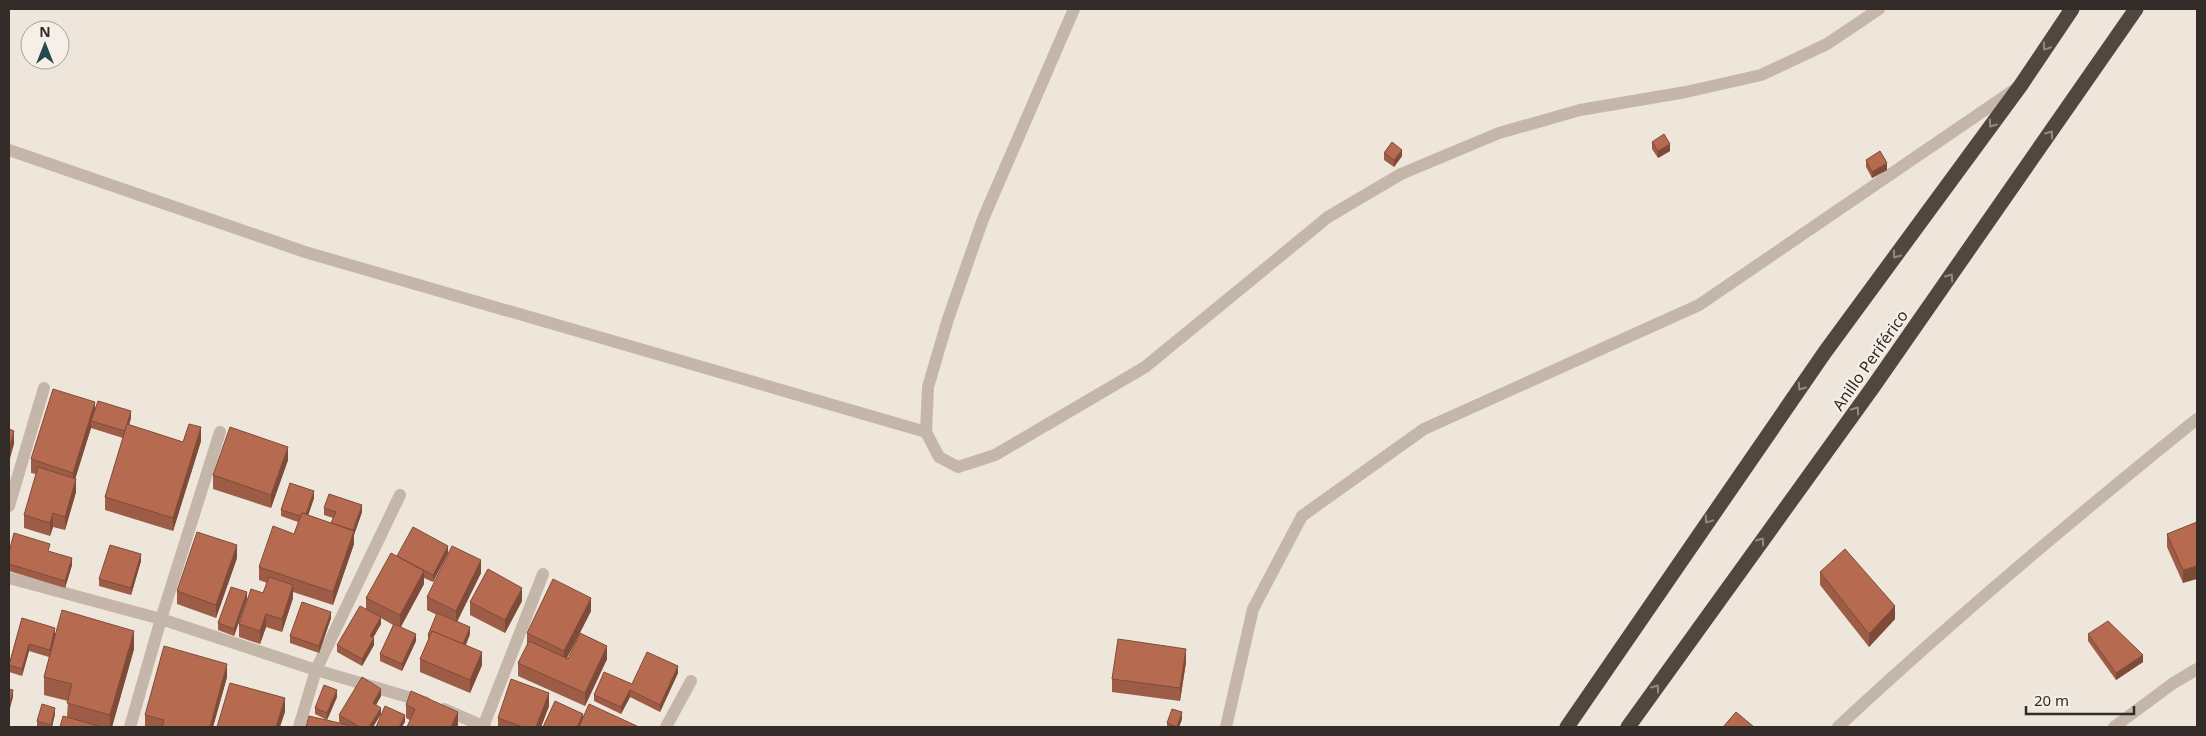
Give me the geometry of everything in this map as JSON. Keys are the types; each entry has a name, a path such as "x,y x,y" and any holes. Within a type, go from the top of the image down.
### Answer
{"highway":[{"path":"1567,727 1825,352 2021,85 2072,9"},
{"name":"Anillo Periférico","path":"1628,727 1873,386 2136,9"}],"street":[{"path":"1074,9 983,219 928,386 926,432 939,457 958,467 995,455 1145,367 1328,217 1401,174 1499,133 1580,110 1686,92 1761,75 1826,44 1879,9"},
{"path":"1226,727 1253,609 1302,516 1424,429 1699,305 2021,85"},
{"path":"9,150 306,252 926,432"},
{"path":"9,506 44,388"},
{"path":"1838,727 1920,651 2094,502 2197,419"},
{"path":"130,727 161,619 220,432"},
{"path":"299,727 316,670 400,495"},
{"path":"9,578 161,619 316,670 428,703 484,727 543,574"},
{"path":"2114,727 2172,684 2197,669"},
{"path":"666,727 691,681"}],"building":[{"path":"1664,134 1670,144 1658,151 1652,142"},
{"path":"1392,142 1402,150 1394,160 1384,153"},
{"path":"1880,151 1887,163 1872,172 1866,160"},
{"path":"53,389 95,402 73,473 31,459"},
{"path":"98,401 131,411 125,431 91,421"},
{"path":"127,424 183,442 189,424 201,427 173,518 105,497"},
{"path":"230,427 288,447 271,495 213,475"},
{"path":"9,429 14,431 9,449"},
{"path":"38,467 76,479 65,517 53,513 50,523 24,515"},
{"path":"290,483 314,491 306,514 302,513 301,516 281,510"},
{"path":"329,494 362,505 353,530 331,523 336,512 324,508"},
{"path":"302,513 354,531 333,592 259,567 273,526 294,534"},
{"path":"2197,522 2197,566 2183,570 2167,534"},
{"path":"413,527 448,546 433,575 397,556"},
{"path":"197,532 237,545 216,605 177,591"},
{"path":"14,533 50,544 48,551 72,558 65,581 9,564 9,552"},
{"path":"110,545 141,554 131,588 99,579"},
{"path":"452,546 481,560 456,611 427,597"},
{"path":"1845,549 1895,606 1869,634 1820,572"},
{"path":"391,553 424,571 400,615 366,598"},
{"path":"488,569 522,588 505,620 470,602"},
{"path":"269,577 293,585 282,619 266,614 260,631 239,624 251,589 263,593"},
{"path":"553,579 591,598 564,651 527,633"},
{"path":"231,587 247,592 234,629 218,623"},
{"path":"302,602 331,612 319,646 290,636"},
{"path":"360,606 381,617 370,636 374,638 362,659 337,645"},
{"path":"62,610 134,631 110,715 67,703 72,684 44,677"},
{"path":"437,613 470,627 463,644 432,631 430,636 428,635"},
{"path":"22,618 55,628 50,650 29,644 22,669 9,665"},
{"path":"2108,621 2143,655 2116,673 2088,634"},
{"path":"394,624 416,634 402,664 380,654"},
{"path":"432,631 482,652 470,680 420,659"},
{"path":"580,633 607,646 585,693 518,663 529,641 568,659"},
{"path":"1118,639 1186,649 1180,688 1112,679"},
{"path":"164,646 227,664 210,727 162,727 164,720 145,715"},
{"path":"647,652 678,666 660,705 630,690 621,707 594,695 604,672 632,684"},
{"path":"362,677 381,689 373,703 381,708 369,727 360,727 339,715"},
{"path":"511,679 549,693 536,727 523,727 498,718"},
{"path":"230,683 285,698 276,727 217,727"},
{"path":"324,685 337,690 327,713 315,708"},
{"path":"9,689 13,690 9,706"},
{"path":"411,691 458,712 451,727 407,727 415,709 406,705"},
{"path":"555,701 583,714 577,727 543,727"},
{"path":"42,704 55,708 51,725 37,721"},
{"path":"589,704 639,727 579,727"},
{"path":"385,706 405,715 399,727 376,727"},
{"path":"1172,709 1182,712 1177,727 1167,723"},
{"path":"1736,712 1754,727 1723,727"},
{"path":"63,716 102,727 60,727"},
{"path":"309,716 348,725 348,727 306,727"}]}
